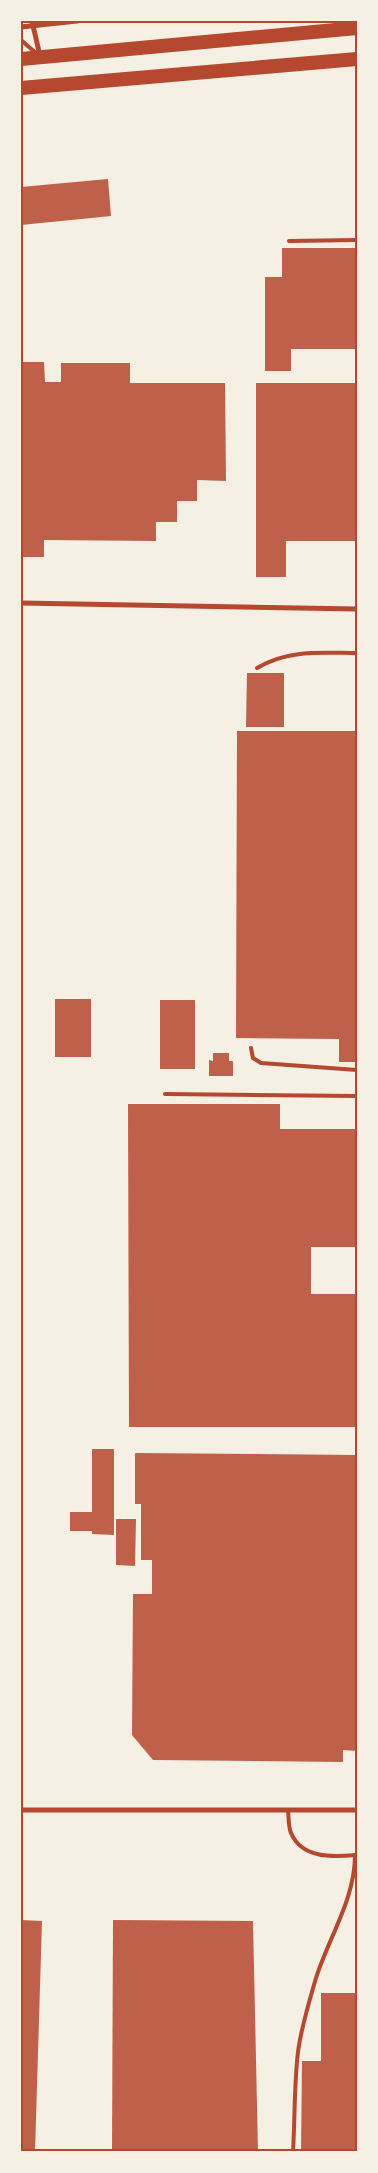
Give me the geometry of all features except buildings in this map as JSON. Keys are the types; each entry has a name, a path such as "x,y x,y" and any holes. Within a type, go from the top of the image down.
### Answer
{"highway":[{"path":"21,59 357,28"},
{"path":"21,88 357,59"}],"street":[{"path":"21,27 32,23 77,21"},
{"path":"32,23 41,57"},
{"path":"21,603 357,609"},
{"path":"21,1810 357,1810"}],"lane":[{"path":"21,40 41,57"},
{"path":"289,241 357,240"},
{"path":"257,668 272,658 300,652 357,653"},
{"path":"250,1048 253,1058 261,1063 357,1070"},
{"path":"165,1094 357,1096"},
{"path":"288,1810 290,1831 303,1848 320,1855 356,1855 351,1892 326,1948 303,2027 298,2052 293,2152"}]}
